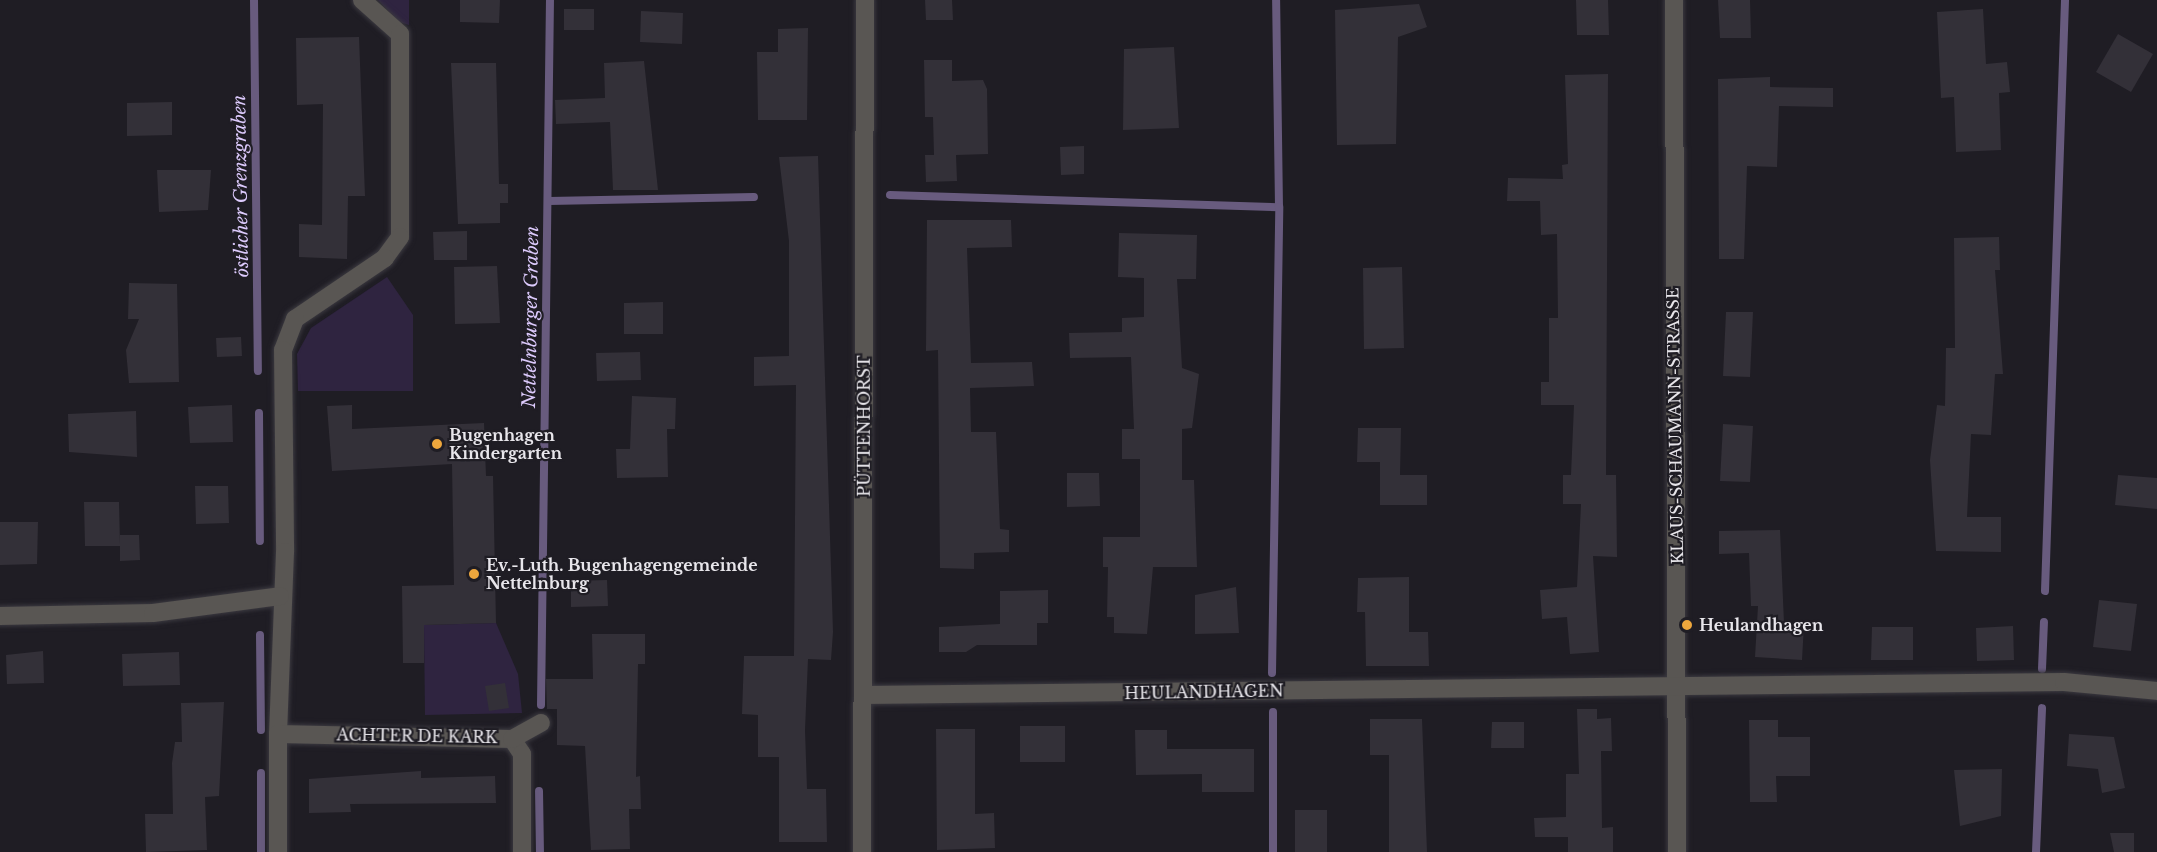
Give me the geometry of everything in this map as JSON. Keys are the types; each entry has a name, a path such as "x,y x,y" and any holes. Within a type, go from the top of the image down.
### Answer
{"street":[{"path":"278,852 280,596 285,552 283,350 295,319 385,258 400,237 399,34 362,0"},
{"name":"PÜTTENHORST","path":"862,852 865,0"},
{"name":"KLAUS-SCHAUMANN-STRASSE","path":"1674,0 1677,852"},
{"path":"0,616 153,613 280,596"},
{"name":"HEULANDHAGEN","path":"863,695 2064,682 2157,691"},
{"path":"512,739 540,723"},
{"name":"ACHTER DE KARK","path":"278,734 512,739 522,754 522,852"}],"shaded area":[{"path":"378,0 409,0 409,25 399,22"},
{"path":"387,277 413,315 413,391 298,391 297,354 311,328"},
{"path":"496,623 518,674 522,713 425,715 424,625"}],"building":[{"path":"460,0 500,0 499,23 460,22"},
{"path":"925,0 952,0 953,20 926,20"},
{"path":"1576,0 1608,0 1609,35 1577,35"},
{"path":"1718,0 1750,0 1751,38 1720,38"},
{"path":"1419,4 1427,27 1398,37 1396,144 1337,145 1335,10"},
{"path":"564,9 594,9 594,30 564,30"},
{"path":"1983,9 1986,64 2007,62 2010,92 1999,93 2001,150 1956,152 1954,97 1941,98 1937,12"},
{"path":"641,11 683,13 682,44 640,42"},
{"path":"808,28 807,120 758,120 757,52 778,52 778,29"},
{"path":"2118,34 2153,54 2131,92 2096,72"},
{"path":"359,37 365,196 348,196 347,259 299,257 299,224 322,225 323,104 297,105 296,38"},
{"path":"1174,47 1179,128 1123,130 1124,49"},
{"path":"924,60 952,60 952,81 983,80 987,89 988,154 956,155 957,181 926,182 925,155 934,155 933,117 925,117"},
{"path":"644,61 658,190 613,190 610,122 556,124 555,100 605,98 604,63"},
{"path":"451,63 496,63 499,184 508,184 508,203 500,203 500,223 458,224"},
{"path":"1608,74 1606,475 1616,475 1617,557 1593,556 1599,652 1570,654 1567,617 1542,619 1540,590 1577,587 1581,504 1563,504 1563,475 1571,475 1574,405 1541,405 1541,382 1549,382 1549,318 1558,318 1557,234 1541,235 1540,201 1507,201 1508,178 1563,179 1562,165 1568,164 1565,75"},
{"path":"1770,77 1770,87 1833,88 1833,107 1779,106 1777,167 1747,166 1744,259 1719,259 1718,79"},
{"path":"172,102 172,135 127,136 127,103"},
{"path":"1084,146 1084,174 1061,175 1060,147"},
{"path":"818,156 833,632 831,660 808,659 805,730 807,789 826,789 827,842 779,842 779,757 758,757 758,715 742,714 744,656 794,656 796,385 754,386 754,357 789,356 789,241 779,157"},
{"path":"157,170 211,170 208,210 159,212"},
{"path":"927,220 1011,220 1012,247 967,248 971,363 1032,362 1034,386 970,388 971,432 996,432 1000,529 1009,530 1009,552 974,553 974,569 940,568 938,350 926,351"},
{"path":"467,231 467,260 434,260 433,232"},
{"path":"1119,233 1197,235 1196,279 1177,279 1182,368 1199,374 1192,428 1182,429 1182,480 1194,480 1197,567 1153,567 1147,634 1114,633 1114,617 1107,617 1108,567 1103,567 1103,537 1140,537 1140,459 1122,459 1122,429 1134,429 1131,357 1070,358 1069,333 1122,332 1122,318 1144,317 1144,278 1118,277"},
{"path":"1999,237 2000,270 1995,270 2003,374 1995,374 1991,435 1971,434 1967,517 2001,517 2001,552 1936,551 1930,460 1937,405 1945,406 1946,348 1955,348 1954,238"},
{"path":"497,266 500,323 455,324 454,267"},
{"path":"1402,267 1404,348 1364,349 1363,268"},
{"path":"129,283 177,284 179,382 129,383 126,350 139,319 128,319"},
{"path":"663,302 663,334 624,334 624,303"},
{"path":"1726,312 1753,312 1750,377 1723,376"},
{"path":"241,337 242,356 217,357 216,338"},
{"path":"640,352 641,380 597,381 596,353"},
{"path":"632,396 676,398 675,429 667,429 668,477 617,478 616,449 630,449"},
{"path":"232,405 233,442 190,443 188,407"},
{"path":"352,405 352,429 484,423 486,476 493,476 496,623 424,625 424,663 403,663 402,586 454,585 452,464 332,471 327,406"},
{"path":"136,411 137,457 69,452 68,414"},
{"path":"1723,424 1753,426 1750,482 1720,481"},
{"path":"1358,428 1401,428 1400,475 1427,475 1427,505 1380,505 1380,462 1357,462"},
{"path":"1067,473 1099,473 1100,506 1067,507"},
{"path":"2118,475 2157,478 2157,509 2115,505"},
{"path":"195,486 228,486 229,523 196,524"},
{"path":"84,502 119,502 120,545 120,535 139,535 140,560 120,561 120,546 85,546"},
{"path":"0,522 38,522 37,564 0,565"},
{"path":"1780,530 1784,623 1804,624 1802,660 1755,657 1758,606 1751,606 1749,553 1719,554 1719,531"},
{"path":"1409,577 1409,632 1428,632 1429,666 1366,666 1365,612 1357,612 1358,578"},
{"path":"607,580 608,606 571,607 571,581"},
{"path":"1236,587 1239,633 1195,634 1195,595"},
{"path":"1048,590 1048,623 1037,623 1037,645 977,645 966,652 939,652 939,627 1000,624 1000,591"},
{"path":"2099,600 2137,604 2131,651 2093,647"},
{"path":"2013,626 2014,660 1977,661 1976,628"},
{"path":"1872,627 1913,627 1913,660 1871,660"},
{"path":"592,634 645,634 645,664 638,664 636,777 640,776 641,809 629,809 630,849 591,850 585,746 557,745 557,709 547,709 546,679 593,679"},
{"path":"43,651 44,683 7,684 6,655"},
{"path":"179,652 180,685 123,686 122,654"},
{"path":"505,683 509,708 489,711 485,686"},
{"path":"224,702 219,796 205,797 207,850 146,852 145,814 173,814 172,763 175,742 182,742 181,703"},
{"path":"1577,709 1597,709 1597,719 1611,718 1612,751 1601,751 1602,828 1613,827 1613,852 1568,852 1568,837 1535,837 1534,818 1566,817 1566,774 1579,774"},
{"path":"1370,719 1422,719 1427,852 1389,852 1389,755 1370,755"},
{"path":"1749,720 1778,720 1778,737 1810,737 1810,776 1776,776 1777,802 1750,802"},
{"path":"1492,722 1524,722 1524,748 1491,748"},
{"path":"1020,726 1065,726 1065,762 1020,762"},
{"path":"936,729 975,729 975,814 994,813 995,848 937,850"},
{"path":"1135,730 1167,730 1167,749 1254,749 1254,792 1202,792 1202,774 1136,775"},
{"path":"2069,734 2114,737 2125,788 2102,793 2098,769 2067,766"},
{"path":"2002,769 2001,816 1960,826 1954,770"},
{"path":"421,771 421,778 495,776 496,803 350,804 351,812 309,813 309,779"},
{"path":"1295,810 1327,810 1327,852 1295,852"},
{"path":"2110,833 2134,833 2134,852 2114,852"}],"waterway":[{"name":"östlicher Grenzgraben","path":"254,0 258,371"},
{"name":"Nettelnburger Graben","path":"541,705 550,0"},
{"path":"890,195 1279,207 1276,0"},
{"path":"2045,591 2065,0"},
{"path":"549,201 754,197"},
{"path":"1272,673 1279,207"},
{"name":"östlicher Grenzgraben","path":"259,413 260,541"},
{"path":"2042,669 2044,622"},
{"path":"260,635 261,730"},
{"path":"2036,852 2042,708"},
{"path":"1273,712 1273,852"},
{"path":"261,773 261,852"},
{"path":"539,791 540,852"}],"place":[{"name":"Bugenhagen Kindergarten","path":"437,444"},
{"name":"Ev.-Luth. Bugenhagengemeinde Nettelnburg","path":"474,574"},
{"name":"Heulandhagen","path":"1687,625"}]}
